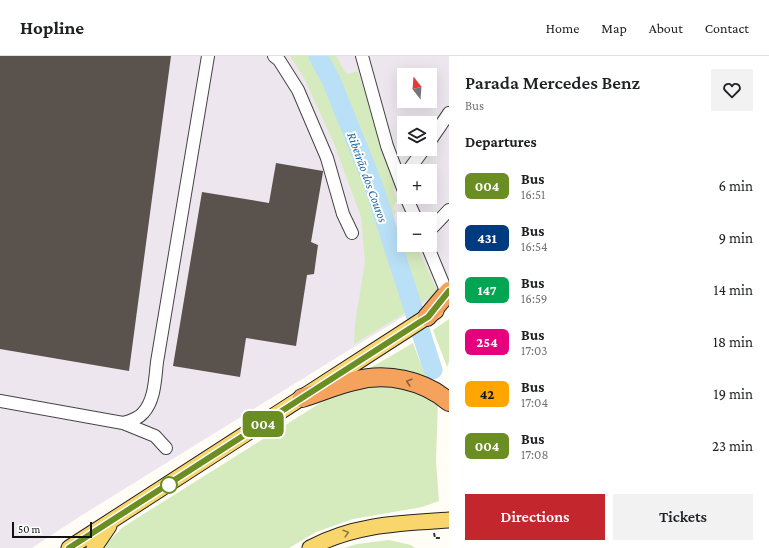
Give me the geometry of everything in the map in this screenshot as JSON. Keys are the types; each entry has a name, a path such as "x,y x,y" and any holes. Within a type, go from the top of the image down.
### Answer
{"highway":[{"path":"425,318 448,296"},
{"path":"302,398 355,380 392,378 410,382 430,390 449,402"}],"main road":[{"path":"69,548 425,318"},
{"path":"94,548 114,519"},
{"path":"310,548 338,536 375,526 449,520"}],"street":[{"path":"123,423 134,419 143,413 152,395 208,56"},
{"path":"274,56 283,65 298,90 326,158 343,214 352,233 353,223 351,212 333,162 298,83 283,56"},
{"path":"362,56 388,146 397,169"},
{"path":"437,130 449,113"},
{"path":"437,223 449,210"},
{"path":"430,252 448,296"},
{"path":"0,401 123,423 155,436 166,448"}],"path":[{"path":"434,531 435,538 441,538"}],"shaded area":[{"path":"0,56 449,56 449,278 435,297 79,517 32,548 0,548"}],"green space":[{"path":"290,56 313,56 329,84 369,189 410,310 354,344 355,323 365,262 361,217 333,141 304,78"},
{"path":"321,56 336,56 345,72 348,74 358,71 396,187 393,190 397,200 393,208 396,211 390,223 397,228 397,249 376,187 334,80"},
{"path":"398,252 419,252 437,290 433,296 416,306"},
{"path":"449,319 449,362 447,367 433,330"},
{"path":"413,343 427,380 365,371"},
{"path":"382,382 409,386 438,400 436,461 439,501 422,507 353,519 316,532 289,548 105,548 107,543 123,527 325,400 355,386"},
{"path":"389,540 411,545 415,548 344,548 357,544"}],"building":[{"path":"0,56 171,56 129,371 0,349"},
{"path":"276,163 323,171 311,242 318,245 314,274 307,275 296,346 246,338 240,377 173,366 202,192 269,203"}],"waterway":[{"name":"Ribeirão dos Couros","path":"318,56 331,80 373,184 433,370"}],"bus line":[{"name":"004","path":"69,548 428,317 449,291"}]}
